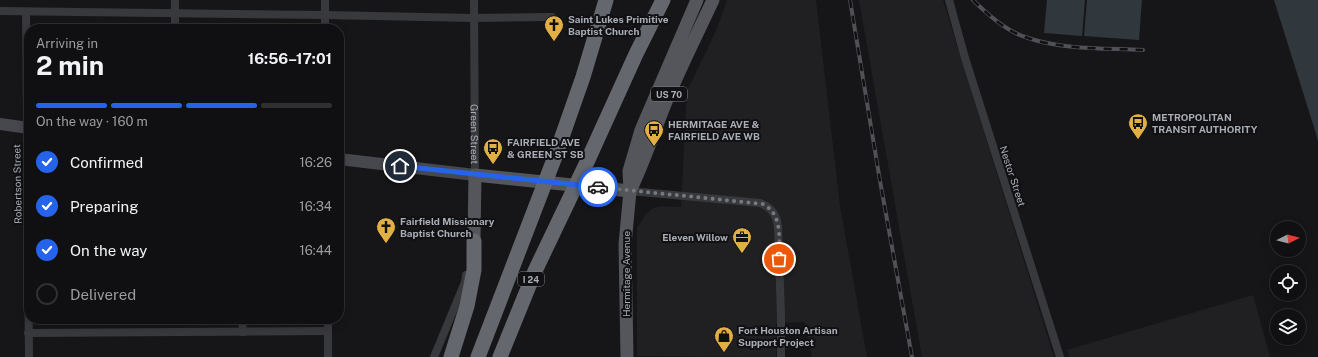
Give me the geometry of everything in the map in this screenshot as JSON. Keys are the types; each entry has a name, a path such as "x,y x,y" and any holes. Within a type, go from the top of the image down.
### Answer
{"highway":[{"name":"I 24","path":"478,357 556,154 583,78 606,0"},
{"path":"636,54 654,0"},
{"name":"I 24","path":"500,357 535,270 587,162 636,54 663,0"},
{"path":"451,357 467,306 474,270 474,241"}],"main road":[{"name":"Hermitage Avenue","path":"627,357 625,244 630,190 629,171 641,130 697,0"},
{"name":"Hermitage Avenue","path":"630,190 640,171 668,96 713,0"},
{"path":"474,175 630,190"},
{"name":"Green Street","path":"474,175 474,241"}],"street":[{"path":"175,0 175,24"},
{"path":"325,0 325,24"},
{"name":"Green Street","path":"474,0 474,175"},
{"name":"Nestor Street","path":"949,0 965,58 1060,357"},
{"path":"0,11 474,18 552,17"},
{"name":"Robertson Street","path":"26,12 26,24"},
{"path":"0,124 24,127"},
{"path":"344,160 474,175"},
{"path":"630,190 760,204 768,207 774,213 778,221 781,357"},
{"name":"Green Street","path":"434,357 464,282 474,241"},
{"name":"Robertson Street","path":"28,324 29,357"},
{"path":"242,324 243,332"},
{"path":"328,324 328,357"},
{"path":"28,333 328,331"}],"shaded area":[{"path":"727,0 816,0 840,206 867,357 812,357 805,322 776,323 776,357 637,356 637,228 646,214 653,208 661,206 681,207 687,91 716,31"},
{"path":"859,0 943,0 1054,357 922,357"},
{"path":"1047,0 1085,0 1082,36 1044,33"},
{"path":"1087,0 1142,0 1139,40 1084,36"},
{"path":"1274,0 1318,0 1318,142 1317,137"},
{"path":"1253,295 1270,357 1070,357 1067,350"}],"railway":[{"path":"850,0 880,181 912,357"},
{"path":"973,0 991,17 1005,27 1028,38 1070,47 1143,50"}],"way so far":[{"path":"598,187 763,204 772,211 778,221 779,259"}],"place":[{"name":"Saint Lukes Primitive Baptist Church","path":"554,42"},
{"name":"METROPOLITAN TRANSIT AUTHORITY","path":"1138,140"},
{"name":"HERMITAGE AVE & FAIRFIELD AVE WB","path":"654,147"},
{"name":"FAIRFIELD AVE & GREEN ST SB","path":"493,165"},
{"name":"Fairfield Missionary Baptist Church","path":"386,244"},
{"name":"Eleven Willow","path":"742,254"},
{"name":"Fort Houston Artisan Support Project","path":"724,353"}],"route":[{"path":"400,166 598,187"}]}
